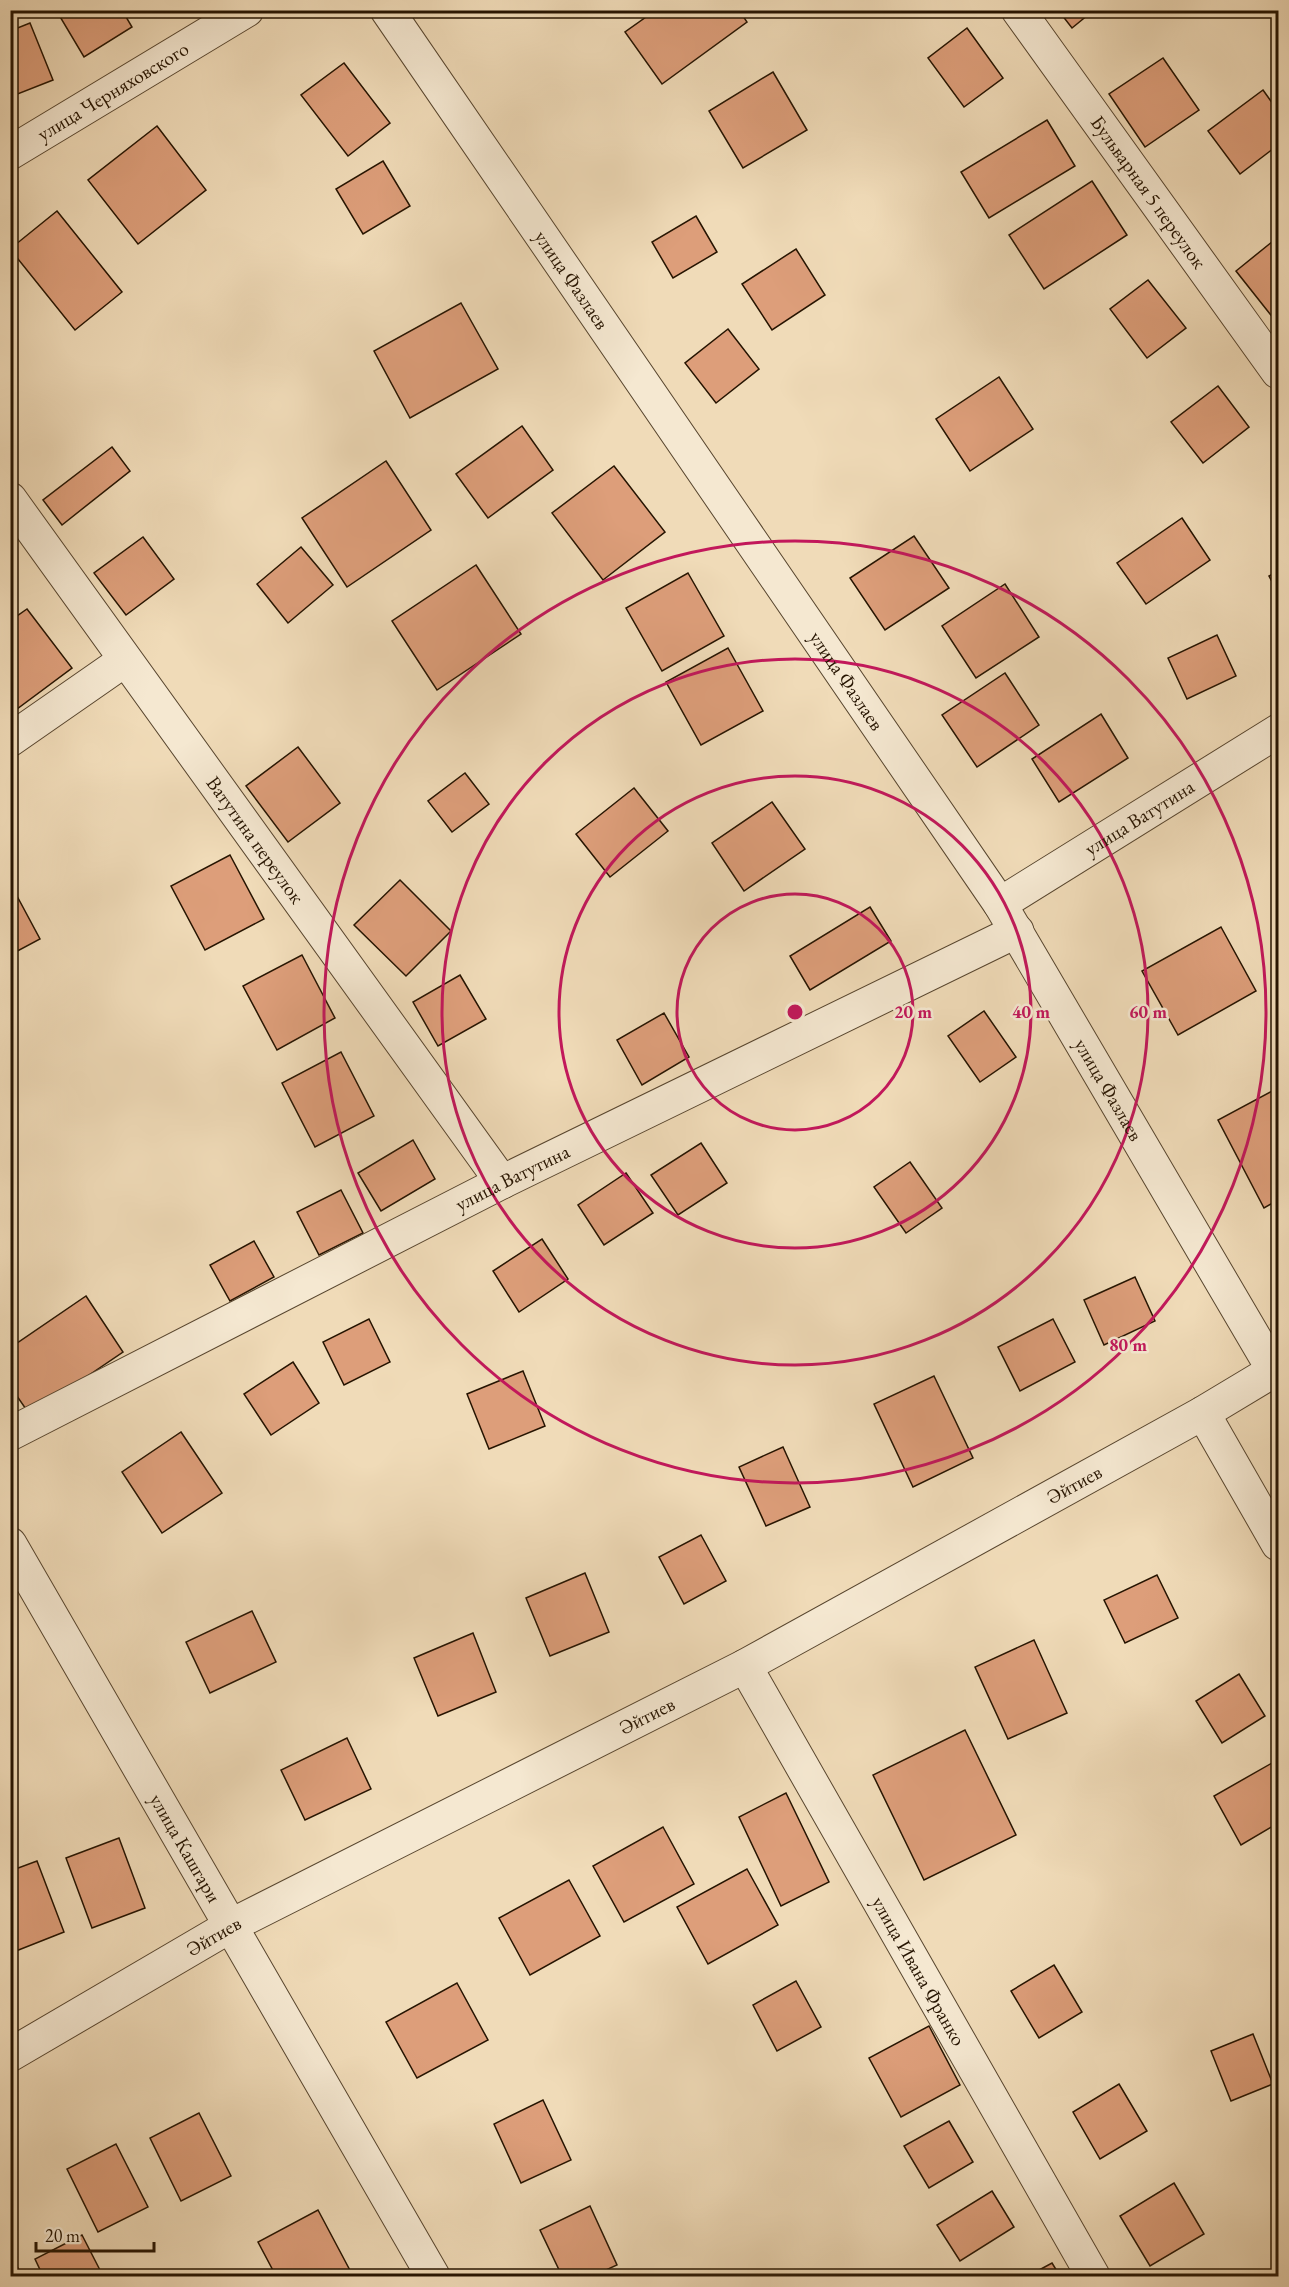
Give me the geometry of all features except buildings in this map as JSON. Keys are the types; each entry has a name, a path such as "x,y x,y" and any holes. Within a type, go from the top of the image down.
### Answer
{"street":[{"name":"улица Черняховского","path":"10,153 247,10"},
{"name":"улица Фазлаев","path":"387,10 1009,917 1276,1369"},
{"name":"Бульварная 5 переулок","path":"1018,10 1278,372"},
{"name":"Ватутина переулок","path":"10,499 502,1182"},
{"path":"10,740 125,660"},
{"name":"улица Ватутина","path":"10,1434 502,1182 1009,917 1278,731"},
{"name":"Әйтиев","path":"10,2055 232,1925 745,1666 1203,1413 1276,1369"},
{"path":"1203,1413 1278,1544"},
{"name":"улица Кашгари","path":"10,1544 232,1925 433,2277"},
{"name":"улица Ивана Франко","path":"745,1666 1093,2277"}]}
